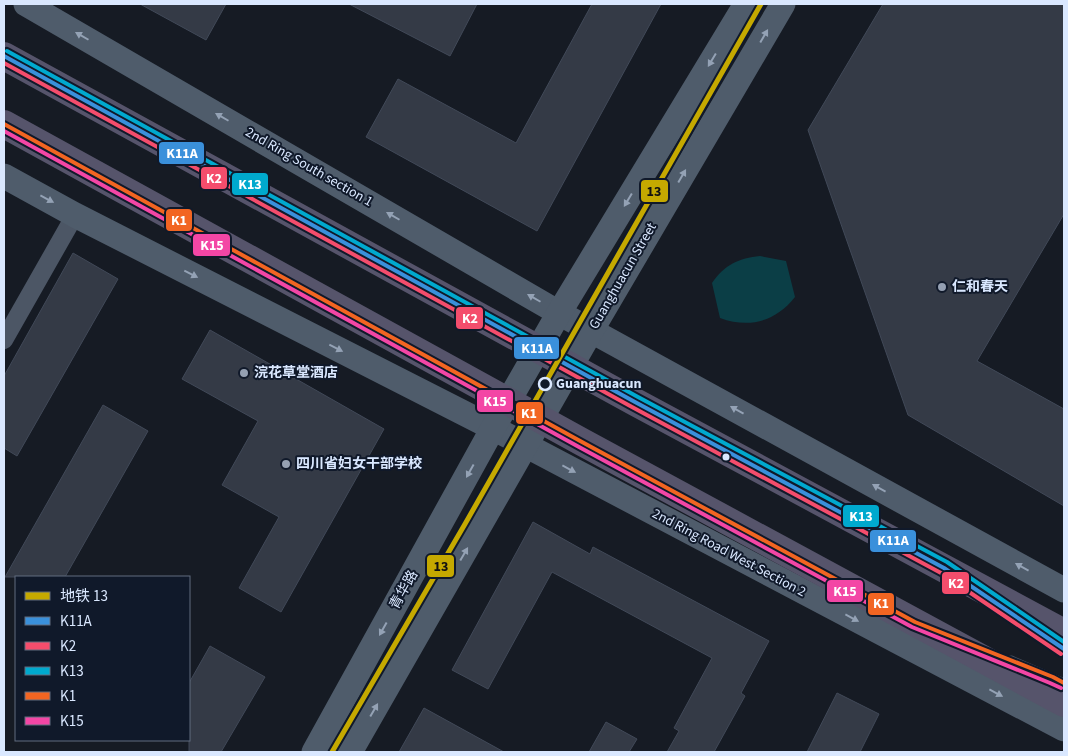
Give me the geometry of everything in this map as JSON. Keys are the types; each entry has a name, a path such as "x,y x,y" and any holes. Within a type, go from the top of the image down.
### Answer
{"highway":[{"path":"4,56 626,398 1064,633"},
{"path":"4,124 1064,703"}],"main road":[{"name":"2nd Ring South section 1","path":"26,4 591,331"},
{"path":"493,428 746,4"},
{"name":"Guanghuacun Street","path":"526,446 591,331 783,4"},
{"path":"4,176 76,215 526,446 350,752"},
{"path":"591,331 1064,590"},
{"name":"青华路","path":"314,752 493,428"},
{"name":"2nd Ring Road West Section 2","path":"526,446 1064,729"}],"street":[{"path":"4,340 76,215"}],"lane":[{"path":"944,568 1064,650"},
{"path":"915,622 1064,683"}],"water":[{"path":"760,256 786,261 795,297 779,312 762,321 742,323 720,318 712,283 727,267 745,259"}],"building":[{"path":"140,4 226,4 206,40"},
{"path":"349,4 477,4 450,56"},
{"path":"592,4 661,4 537,231 366,137 398,79 516,143"},
{"name":"仁和春天","path":"883,4 1064,4 1064,214 977,361 1064,409 1064,506 908,415 808,130"},
{"path":"73,253 118,279 17,456 4,448 4,376"},
{"path":"210,330 384,429 281,612 239,588 279,517 222,485 258,421 182,379"},
{"path":"103,405 148,431 66,576 5,577"},
{"path":"533,522 590,554 593,547 769,641 741,693 745,696 714,752 667,752 679,731 674,728 712,658 552,572 488,689 452,670"},
{"path":"210,646 265,677 221,752 189,752 190,681"},
{"path":"837,693 879,714 860,752 807,752"},
{"path":"424,708 504,752 399,752"},
{"path":"606,722 637,739 629,752 589,752"}],"metro line":[{"name":"13","path":"332,752 465,524 761,4"}],"transit line":[{"name":"K13","path":"7,51 638,397 947,562 1064,642"},
{"name":"K11A","path":"4,56 635,402 944,568 1064,649"},
{"name":"K2","path":"4,63 632,407 941,573 1061,654"},
{"name":"K1","path":"4,124 582,442 915,622 1064,683"},
{"name":"K15","path":"4,131 579,447 912,627 1061,688"}],"place":[{"name":"仁和春天","path":"942,287"},
{"name":"浣花草堂酒店","path":"244,373"},
{"name":"Guanghuacun","path":"545,384"},
{"name":"四川省妇女干部学校","path":"286,464"}]}
